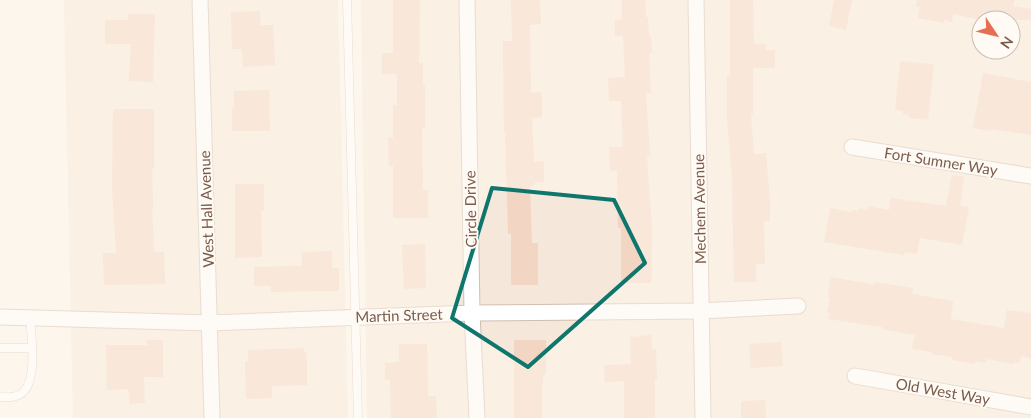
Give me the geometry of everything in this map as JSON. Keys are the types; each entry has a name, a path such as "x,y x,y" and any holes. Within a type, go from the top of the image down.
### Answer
{"street":[{"name":"West Hall Avenue","path":"200,0 212,418"},
{"name":"Circle Drive","path":"467,0 472,313 477,418"},
{"name":"Mechem Avenue","path":"696,0 703,418"},
{"name":"Fort Sumner Way","path":"852,147 1031,176"},
{"name":"Martin Street","path":"0,316 210,323 472,313 700,311 798,306"},
{"name":"Old West Way","path":"855,376 1031,407"}],"lane":[{"path":"348,0 350,144 355,249 354,317 358,418"},
{"path":"0,397 17,396 28,386 32,366 30,318"},
{"path":"0,348 32,348"}],"highlighted area":[{"path":"492,188 614,200 645,263 528,367 452,318"}],"shaded area":[{"path":"64,0 338,0 348,418 73,418"},
{"path":"361,0 1031,0 1031,418 367,418"}],"building":[{"path":"393,0 420,0 419,63 423,63 423,85 425,85 425,128 422,128 423,190 428,190 428,218 393,218 393,166 389,166 388,138 393,138 393,105 397,105 397,74 382,74 382,53 393,53"},
{"path":"511,0 540,0 541,24 530,25 531,93 541,92 542,101 542,117 532,118 534,162 544,161 544,182 535,182 535,185 530,186 532,243 538,243 538,285 511,285 511,234 508,234 504,133 503,41 512,41"},
{"path":"622,0 645,0 649,36 651,36 652,53 649,53 651,93 646,93 650,156 647,156 652,230 651,283 621,283 621,228 618,228 617,170 610,171 609,147 623,147 621,101 609,101 608,78 625,77 623,36 615,36 615,20 622,20"},
{"path":"730,0 753,0 754,44 766,44 766,50 775,50 775,68 753,68 753,115 751,115 754,154 766,153 770,200 770,221 764,221 765,264 756,264 756,282 734,282 732,178 727,117 727,76 730,76"},
{"path":"834,0 852,0 846,30 829,26"},
{"path":"917,0 1015,0 1013,6 1031,9 1031,20 1021,20 1021,10 971,10 971,18 953,14 952,22 944,20 944,23 918,18 920,7 916,7"},
{"path":"260,11 261,25 273,25 275,65 243,67 242,49 232,49 231,12"},
{"path":"128,14 155,14 153,82 129,81 131,44 105,44 105,20 128,20"},
{"path":"900,61 934,64 928,120 909,118 909,115 903,114 903,111 895,110"},
{"path":"983,73 1031,82 1031,135 973,128"},
{"path":"269,90 270,131 232,131 234,91"},
{"path":"113,109 154,109 152,208 154,252 164,252 165,284 104,285 103,253 116,253 112,189"},
{"path":"952,175 964,177 960,206 969,207 962,245 920,238 917,254 905,252 904,255 824,242 830,208 851,212 852,210 858,211 859,208 867,210 868,206 889,210 891,198 946,206"},
{"path":"235,184 264,184 264,211 261,211 262,257 235,258"},
{"path":"425,244 426,288 404,289 402,245"},
{"path":"332,251 332,268 339,268 339,291 271,292 271,286 254,286 254,267 302,266 302,252"},
{"path":"831,277 875,285 875,282 913,288 912,294 953,301 951,319 1004,328 1007,310 1031,313 1031,358 1021,356 1020,363 1014,362 1013,364 987,359 986,363 975,361 975,364 952,360 952,357 912,349 915,335 882,329 882,327 828,319 830,313 827,312 830,298 828,298 828,293"},
{"path":"651,335 652,349 656,349 655,418 624,418 624,381 605,382 604,365 631,364 630,337"},
{"path":"146,340 163,340 163,377 144,377 145,403 130,404 128,389 107,390 106,345 147,345"},
{"path":"514,340 546,340 546,375 543,374 542,383 542,418 514,418"},
{"path":"781,342 783,366 751,368 749,344"},
{"path":"399,344 427,344 428,396 436,396 437,418 391,418 390,379 385,380 385,363 399,362"},
{"path":"304,348 305,353 307,353 307,385 272,386 272,398 246,399 245,361 248,361 248,350"},
{"path":"765,400 766,418 741,418 741,401"}]}
